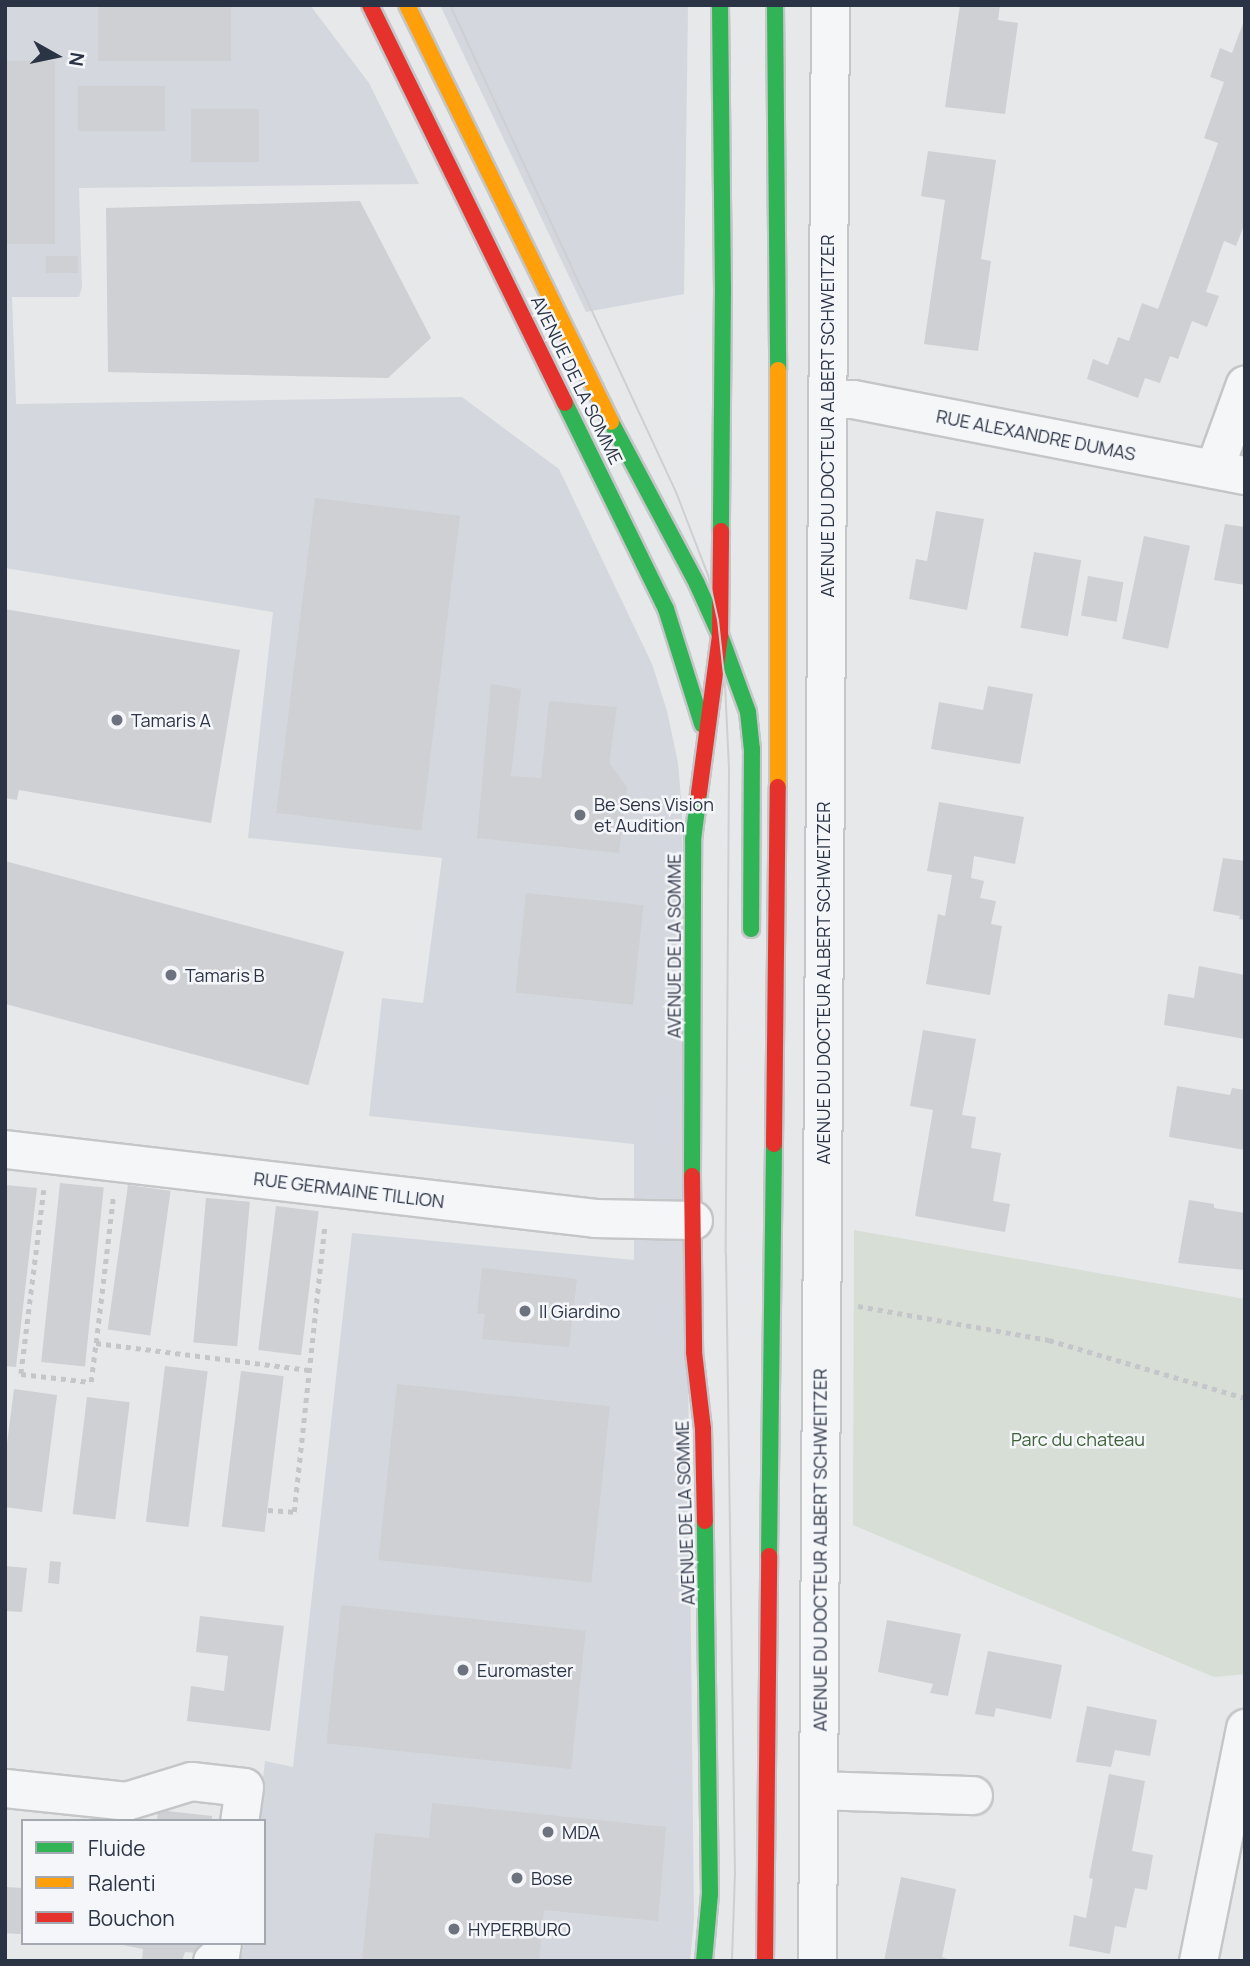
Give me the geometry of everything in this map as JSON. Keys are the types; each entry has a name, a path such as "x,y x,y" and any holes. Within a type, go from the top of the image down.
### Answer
{"main road":[{"name":"AVENUE DE LA SOMME","path":"370,5 666,609 705,736 694,840 693,1220 694,1352 702,1429 710,1787 710,1894 704,1961"},
{"name":"AVENUE DE LA SOMME","path":"407,5 641,483 697,584 720,635 748,712 751,737 751,941"},
{"path":"705,736 720,635 723,289 720,5"},
{"path":"765,1961 780,553 775,5"},
{"path":"758,1131 774,1180"}],"street":[{"name":"AVENUE DU DOCTEUR ALBERT SCHWEITZER","path":"817,1961 830,5"},
{"path":"1229,472 1245,384"},
{"name":"RUE ALEXANDRE DUMAS","path":"828,399 853,399 1229,472"},
{"name":"RUE GERMAINE TILLION","path":"5,1149 595,1218 693,1220"},
{"path":"1198,1961 1245,1728"},
{"path":"5,1788 126,1801 191,1781 244,1787 239,1819"},
{"path":"819,1790 973,1795"},
{"path":"212,1961 220,1955 222,1945"}],"path":[{"path":"48,1154 21,1374 91,1382 117,1162"},
{"path":"268,1510 294,1513 329,1188"},
{"path":"821,1300 1049,1340 1245,1398"},
{"path":"96,1343 309,1370"}],"shaded area":[{"path":"5,5 310,5 369,83 419,184 79,188 82,287 79,297 12,297 16,404 462,397 559,469 652,664 667,711 678,763 682,810 694,1919 690,1961 234,1961 242,1955 244,1945 266,1945 266,1819 258,1819 265,1761 293,1767 352,1233 634,1260 634,1144 369,1116 382,998 423,1003 442,858 248,838 273,612 5,568"},
{"path":"440,5 688,5 684,294 586,312"}],"green space":[{"name":"Parc du chateau","path":"854,1230 1245,1299 1245,1674 1214,1677 853,1525"}],"building":[{"path":"98,5 231,5 231,61 98,61"},
{"path":"960,5 1000,5 998,20 1018,23 1005,114 945,107"},
{"path":"1245,18 1245,223 1236,246 1224,241 1206,292 1219,296 1207,327 1192,321 1178,359 1170,356 1160,383 1145,378 1138,398 1087,379 1093,359 1108,365 1118,337 1129,341 1142,303 1158,309 1218,143 1204,138 1224,82 1210,77 1220,48 1232,53"},
{"path":"5,61 55,61 55,244 5,244"},
{"path":"78,86 165,86 165,131 78,131"},
{"path":"191,109 259,109 259,162 191,162"},
{"path":"928,151 996,160 981,259 991,261 978,351 924,344 945,200 921,196"},
{"path":"360,201 431,338 388,378 108,372 106,208"},
{"path":"46,256 78,256 78,273 46,273"},
{"path":"315,498 460,516 421,830 276,813"},
{"path":"936,511 984,519 967,610 909,599 916,559 927,561"},
{"path":"1225,524 1245,527 1245,585 1214,580"},
{"path":"1144,536 1190,546 1168,648 1122,639"},
{"path":"1034,552 1081,560 1068,636 1021,628"},
{"path":"1088,576 1123,582 1117,622 1081,615"},
{"name":"Tamaris A","path":"5,609 240,650 211,823 19,790 17,800 5,798"},
{"path":"491,684 521,689 511,776 541,778 549,701 617,707 609,763 627,787 619,853 477,838"},
{"path":"988,686 1033,694 1020,764 931,749 939,702 983,710"},
{"path":"939,802 1024,817 1015,864 974,856 971,878 984,881 980,898 996,901 991,924 1002,926 990,995 926,984 938,914 945,916 952,875 927,871"},
{"path":"1223,858 1245,861 1245,920 1239,919 1240,916 1213,911"},
{"name":"Tamaris B","path":"5,861 344,952 308,1085 5,1004"},
{"path":"526,893 643,905 633,1005 516,992"},
{"path":"1199,966 1245,975 1245,1039 1164,1025 1168,994 1194,998"},
{"path":"923,1030 976,1039 962,1115 976,1117 971,1148 1001,1153 993,1201 1010,1204 1005,1232 915,1216 933,1110 910,1106"},
{"path":"1177,1086 1230,1095 1232,1088 1245,1090 1245,1150 1169,1137"},
{"path":"60,1183 104,1188 85,1367 41,1362"},
{"path":"5,1185 37,1188 16,1367 5,1366"},
{"path":"128,1185 171,1191 150,1336 108,1330"},
{"path":"206,1198 250,1202 237,1346 193,1342"},
{"path":"1189,1200 1214,1204 1214,1208 1245,1213 1245,1270 1178,1263"},
{"path":"276,1206 319,1211 301,1355 258,1350"},
{"name":"Il Giardino","path":"482,1268 577,1279 569,1347 482,1339 485,1314 477,1314"},
{"path":"165,1366 208,1371 189,1527 146,1522"},
{"path":"241,1371 284,1376 265,1532 222,1527"},
{"path":"397,1384 610,1406 591,1582 378,1560"},
{"path":"14,1389 57,1395 42,1512 5,1507 5,1459"},
{"path":"87,1397 130,1402 115,1519 73,1514"},
{"path":"50,1561 61,1562 59,1584 48,1583"},
{"path":"5,1566 27,1568 22,1612 5,1611"},
{"name":"Euromaster","path":"341,1605 586,1631 571,1769 326,1743"},
{"path":"200,1616 284,1626 270,1731 187,1721 191,1686 224,1691 228,1656 196,1652"},
{"path":"887,1620 961,1634 948,1696 930,1693 933,1684 878,1672"},
{"path":"988,1651 1062,1665 1051,1719 996,1708 994,1717 975,1714"},
{"path":"1087,1706 1157,1720 1150,1756 1115,1750 1111,1767 1076,1762"},
{"path":"1109,1774 1145,1781 1132,1851 1153,1855 1147,1890 1135,1888 1126,1928 1115,1926 1110,1954 1069,1946 1074,1915 1086,1918 1093,1879 1089,1878"},
{"path":"432,1803 666,1827 658,1921 544,1910 539,1961 362,1961 375,1833 429,1838"},
{"path":"158,1810 212,1816 212,1819 157,1819"},
{"path":"901,1877 956,1889 942,1957 954,1961 884,1961"},
{"path":"5,1887 21,1888 21,1934 5,1933"},
{"path":"123,1945 199,1945 198,1953 185,1952 182,1961 142,1961 143,1949"}],"tram line":[{"path":"450,5 676,492 708,575 718,620 725,684 729,770 726,1254 735,1873 732,1961"}],"traffic: fast":[{"path":"720,5 723,289 721,531"},
{"path":"775,5 778,370"},
{"path":"565,403 666,609 702,724"},
{"path":"611,422 697,584 720,635 748,712 752,749 751,929"},
{"path":"692,1176 693,840 699,793"},
{"path":"769,1556 774,1144"},
{"path":"704,1961 710,1894 705,1521"}],"traffic: slow":[{"path":"407,5 611,422"},
{"path":"778,370 778,787"}],"traffic: jam":[{"path":"370,5 565,403"},
{"path":"699,793 720,635 721,531"},
{"path":"774,1144 778,787"},
{"path":"692,1176 694,1352 703,1429 705,1521"},
{"path":"765,1961 769,1556"}],"place":[{"name":"Tamaris A","path":"117,720"},
{"name":"Be Sens Vision et Audition","path":"580,815"},
{"name":"Tamaris B","path":"171,975"},
{"name":"Il Giardino","path":"525,1311"},
{"name":"Euromaster","path":"463,1670"},
{"name":"MDA","path":"548,1832"},
{"name":"Bose","path":"517,1878"},
{"name":"HYPERBURO","path":"454,1929"}]}
